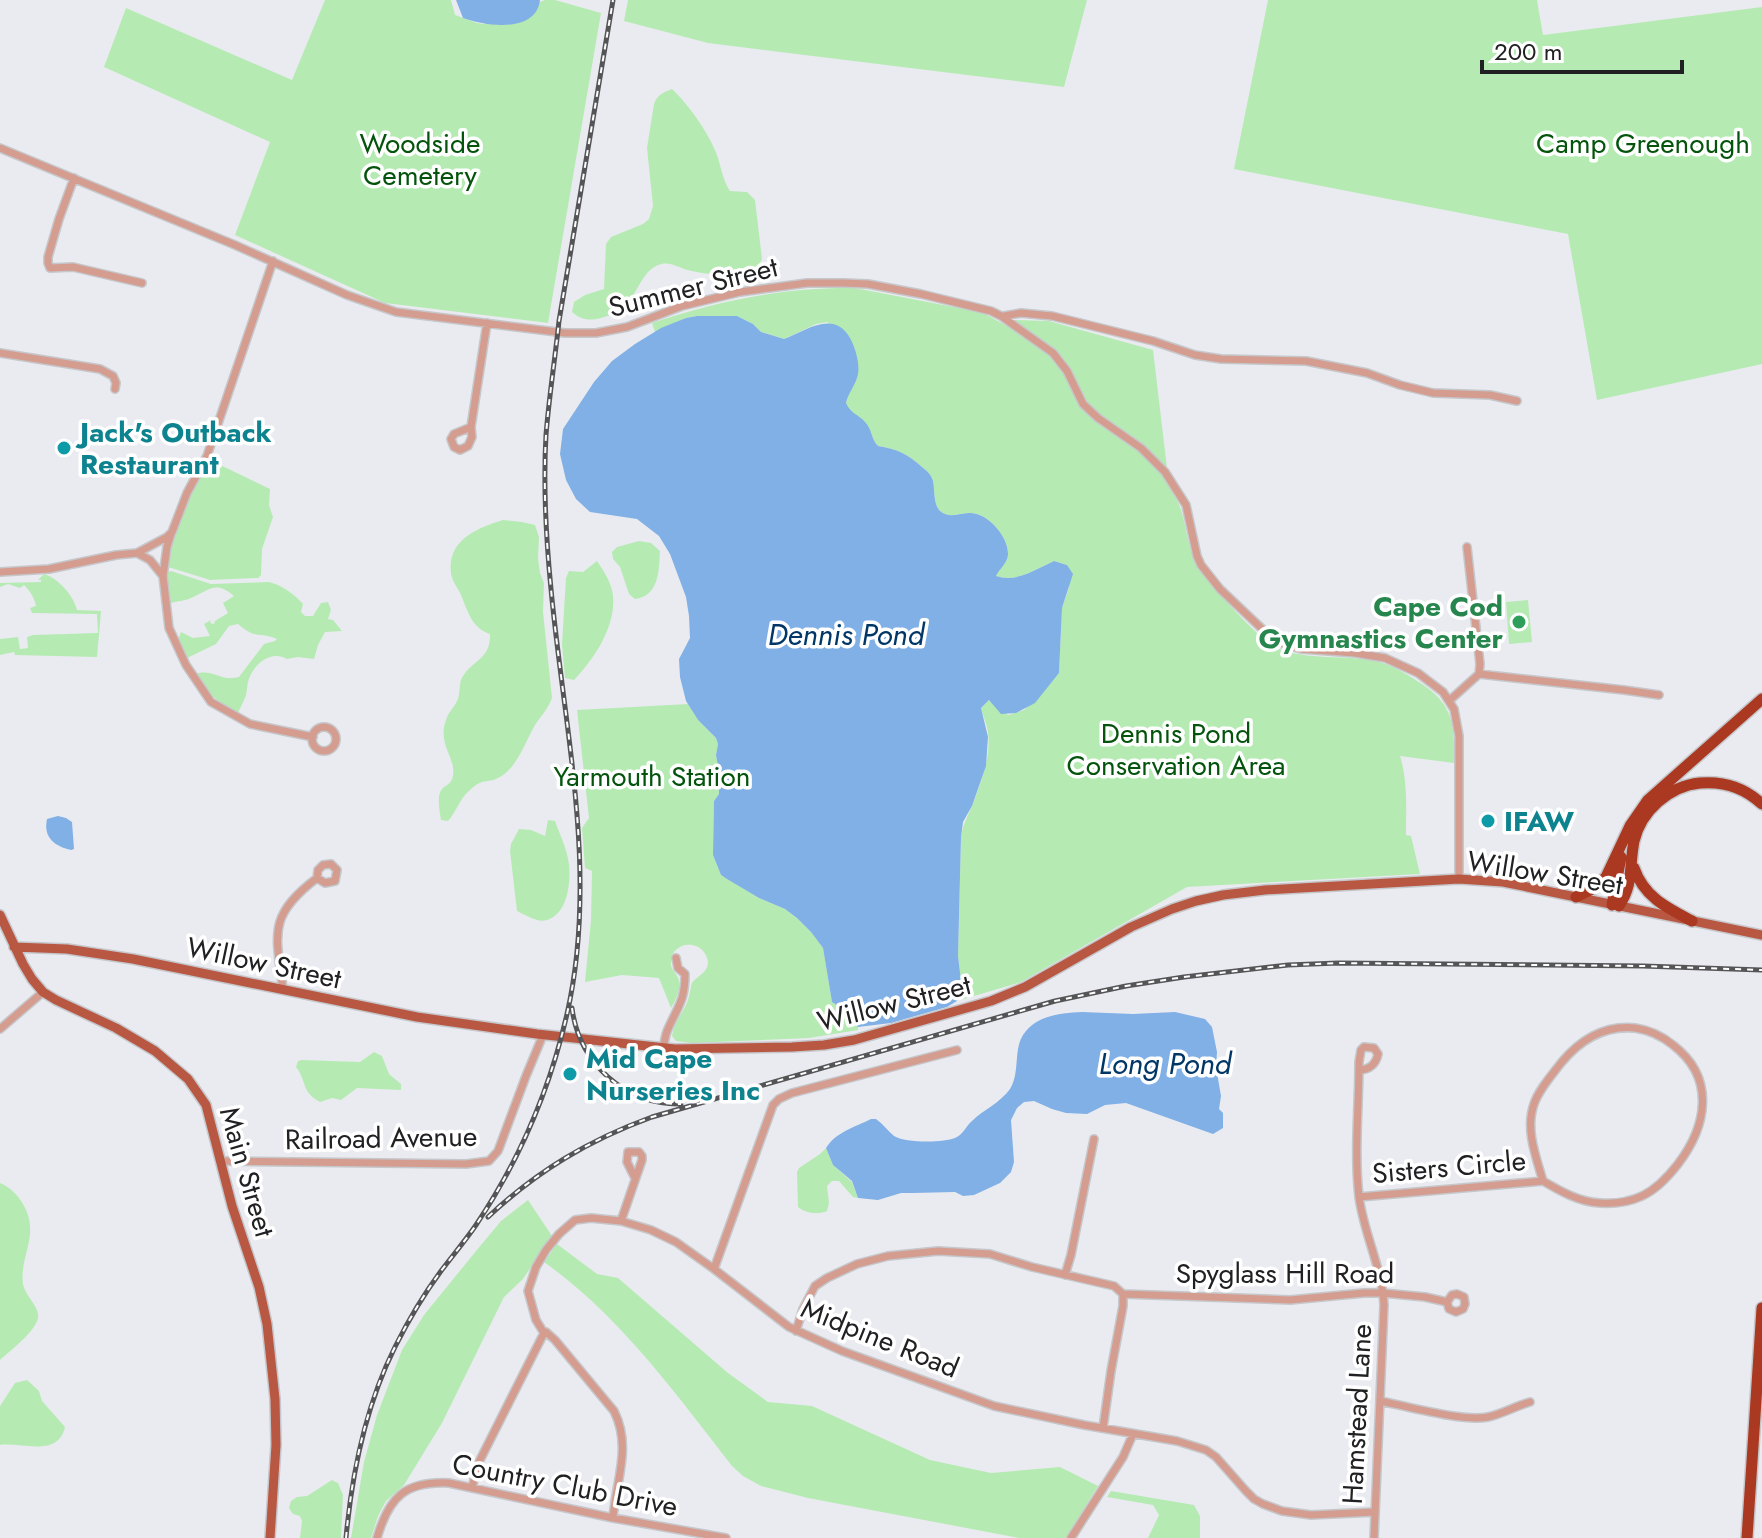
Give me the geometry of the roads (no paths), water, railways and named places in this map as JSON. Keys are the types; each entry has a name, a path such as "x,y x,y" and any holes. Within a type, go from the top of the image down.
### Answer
{"highway":[{"path":"1576,897 1594,888 1606,877 1639,811 1648,800 1762,699"},
{"path":"1616,905 1630,883 1635,838 1657,803 1692,784 1723,784 1746,792 1762,804"},
{"path":"1616,905 1627,833"},
{"path":"1632,864 1648,894 1692,921"},
{"path":"1747,1538 1762,1308"}],"main road":[{"name":"Willow Street","path":"14,947 67,949 105,955 417,1017 543,1035 704,1050 824,1045 888,1032 1004,997 1115,935 1172,909 1210,898 1265,890 1459,879 1495,881 1762,935"},
{"name":"Main Street","path":"0,915 14,947 43,992 144,1043 183,1074 206,1105 267,1324 275,1399 276,1445 270,1538"}],"street":[{"name":"Summer Street","path":"0,148 387,310 565,333 596,333 627,327 682,306 740,292 834,283 868,284 991,311 1053,353 1067,371 1079,400 1086,408 1141,448 1165,472 1186,505 1201,565 1230,599 1276,642 1301,649 1385,658 1418,673 1450,700"},
{"path":"74,178 48,257 50,268 73,267 142,283"},
{"path":"273,261 207,456 187,493 172,532 163,576 169,628 186,665 211,702 250,724 313,737"},
{"path":"1001,316 1021,313 1052,316 1153,341 1195,355 1221,359 1306,361 1367,373 1433,393 1490,395 1517,401"},
{"path":"471,427 487,323"},
{"path":"0,353 100,369 113,376 115,389"},
{"path":"0,572 49,569 137,553 172,532"},
{"path":"1459,879 1459,736 1450,700 1479,674 1480,664 1467,547"},
{"path":"137,553 150,560 163,576"},
{"path":"1479,674 1659,695"},
{"path":"283,990 277,928 294,897 317,878"},
{"path":"663,1048 667,1030 685,993 688,974 678,968 676,958"},
{"path":"0,1029 43,992"},
{"name":"Sisters Circle","path":"1359,1197 1543,1181 1584,1200 1600,1203 1642,1196 1660,1184 1686,1152 1701,1121 1702,1096 1698,1080 1694,1068 1680,1050 1653,1032 1626,1028 1600,1032 1580,1043 1533,1105 1531,1131 1543,1181"},
{"name":"Railroad Avenue","path":"221,1161 482,1163 494,1157 501,1145 543,1035"},
{"path":"714,1269 773,1105 779,1099 957,1050"},
{"name":"Hamstead Lane","path":"1359,1070 1359,1197 1383,1293 1374,1538"},
{"path":"1065,1275 1094,1139"},
{"path":"621,1221 635,1178"},
{"name":"Midpine Road","path":"613,1518 624,1444 620,1422 555,1340 544,1333 536,1320 528,1291 536,1267 559,1234 575,1220 591,1218 621,1221 665,1236 796,1331 842,1351 994,1406 1177,1441 1206,1450 1246,1491 1273,1509 1311,1515 1375,1512"},
{"name":"Spyglass Hill Road","path":"796,1331 815,1286 827,1278 871,1259 930,1252 978,1252 1000,1256 1032,1267 1114,1286 1123,1294 1290,1300 1383,1293 1447,1302"},
{"path":"1103,1428 1123,1294"},
{"path":"472,1488 478,1464 544,1333"},
{"path":"1380,1401 1474,1418 1492,1416 1530,1402"},
{"path":"1071,1538 1123,1457 1133,1434"},
{"name":"Country Club Drive","path":"377,1538 392,1503 408,1489 433,1482 726,1538"}],"water":[{"path":"456,0 540,0 529,18 520,23 496,25 463,18"},
{"name":"Dennis Pond","path":"697,316 737,316 761,332 784,339 828,323 843,329 854,346 858,365 857,378 846,403 848,407 867,425 878,446 907,455 929,473 940,511 951,515 977,514 996,527 1005,541 1008,555 996,576 1019,576 1054,561 1067,565 1073,574 1062,608 1059,673 1035,703 1016,713 1001,714 989,700 981,708 988,737 986,766 963,822 961,837 958,956 962,989 957,1001 947,1007 891,1023 858,1027 832,1002 823,948 811,932 785,909 759,898 721,875 713,855 714,801 719,794 718,744 686,701 679,659 690,638 689,616 686,597 670,554 659,536 637,519 590,512 576,499 566,480 560,454 563,429 594,382 612,361 635,344 661,328"},
{"path":"58,816 72,822 74,849 60,846 48,836 47,819"},
{"name":"Long Pond","path":"1082,1012 1175,1012 1205,1019 1212,1027 1217,1052 1221,1096 1219,1109 1223,1113 1223,1128 1213,1134 1126,1103 1105,1105 1087,1114 1066,1113 1034,1101 1024,1102 1011,1120 1014,1162 1011,1172 1000,1183 974,1195 963,1196 955,1192 901,1193 878,1200 858,1198 852,1181 833,1165 826,1148 830,1142 846,1130 871,1119 876,1119 894,1136 906,1140 933,1141 958,1137 1010,1089 1019,1044 1026,1031 1044,1018"}],"railway":[{"path":"346,1538 362,1440 385,1370 416,1308 476,1225 506,1176 542,1097 567,1014 576,961 580,908 579,855 548,551 546,435 559,321 613,0"},
{"path":"488,1217 525,1185 565,1158 652,1117 1055,1001 1126,986 1288,965 1338,963 1762,970"},
{"path":"572,1008 584,1046 608,1077 641,1097 681,1104"}],"place":[{"name":"Jack's Outback Restaurant","path":"64,448"},
{"name":"Cape Cod Gymnastics Center","path":"1519,622"},
{"name":"IFAW","path":"1488,821"},
{"name":"Mid Cape Nurseries Inc","path":"570,1074"}],"park label":[{"name":"Camp Greenough","path":"1643,143"},
{"name":"Woodside Cemetery","path":"420,159"},
{"name":"Dennis Pond Conservation Area","path":"1176,749"},
{"name":"Yarmouth Station","path":"652,776"}]}
